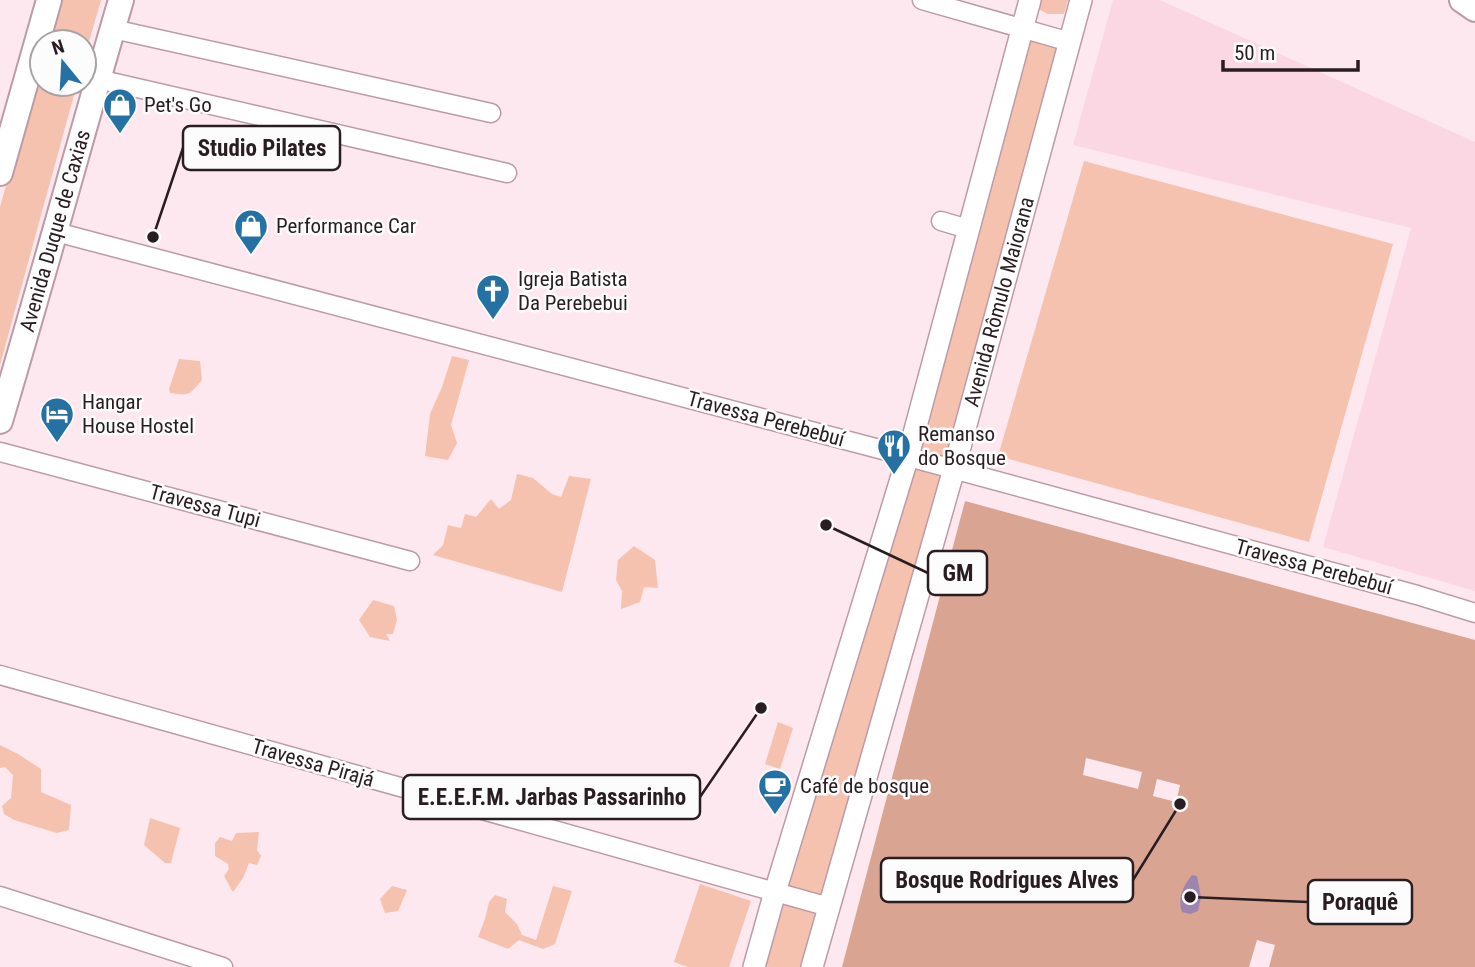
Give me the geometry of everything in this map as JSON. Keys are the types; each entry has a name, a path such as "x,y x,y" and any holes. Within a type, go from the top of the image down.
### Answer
{"main road":[{"path":"0,173 49,0"},
{"name":"Avenida Duque de Caxias","path":"98,76 121,0"},
{"path":"1462,0 1475,9"},
{"name":"Avenida Duque de Caxias","path":"0,421 56,232 92,98"}],"street":[{"path":"922,0 1070,42"},
{"path":"754,967 908,456 1030,0"},
{"name":"Avenida Rômulo Maiorana","path":"812,967 954,469 1081,0"},
{"path":"113,29 491,113"},
{"path":"98,79 507,173"},
{"path":"941,221 968,229"},
{"name":"Travessa Perebebuí","path":"56,232 908,456 1404,591 1475,613"},
{"name":"Travessa Tupi","path":"0,452 410,561"},
{"name":"Travessa Pirajá","path":"0,675 829,907"},
{"path":"0,896 223,967"}],"shaded area":[{"path":"58,0 101,0 93,28 50,28"},
{"path":"1037,0 1068,0 1064,14 1048,14 1036,8"},
{"path":"1113,0 1160,0 1475,142 1475,591 1323,547 1411,228 1073,145"},
{"path":"1025,37 1061,48 948,458 917,447"},
{"path":"30,98 73,98 0,365 0,207"},
{"path":"1084,161 1393,244 1309,542 998,456"},
{"path":"452,356 469,360 451,425 457,443 448,460 425,456 430,414"},
{"path":"179,359 200,361 202,380 185,394 170,393 169,389"},
{"path":"911,464 945,473 845,822 801,967 760,967"},
{"path":"517,474 533,478 552,494 561,497 569,476 591,479 562,592 433,555 443,545 448,525 461,528 465,514 476,517 491,499 499,509 511,500"},
{"path":"965,501 1475,640 1475,967 1269,967 1275,945 1257,940 1249,967 842,967","holes":["1086,758 1142,772 1138,789 1083,775","1157,779 1180,785 1176,802 1153,796"]},
{"path":"634,546 655,560 658,588 644,587 640,602 621,609 622,591 616,580 618,560"},
{"path":"373,600 394,606 397,620 393,634 386,634 390,641 370,637 359,620"},
{"path":"778,722 793,728 780,769 765,764"},
{"path":"0,745 41,769 41,792 71,805 69,830 57,833 14,820 4,814 2,806 11,798 13,775 5,767 0,768"},
{"path":"150,818 180,828 171,863 165,863 144,845"},
{"path":"259,832 257,850 261,856 257,865 249,863 233,892 224,876 229,869 228,864 215,856 215,843 220,837 232,841 236,833"},
{"path":"1192,875 1197,876 1201,897 1198,911 1190,914 1182,912 1180,902"},
{"path":"700,884 751,901 729,967 688,967 674,962"},
{"path":"392,886 407,890 398,911 385,913 380,899"},
{"path":"553,886 572,891 555,944 543,949 519,940 508,949 478,937 489,902 495,895 507,899 505,912 517,924 522,935 536,940"}],"place":[{"name":"Pet's Go","path":"120,135"},
{"name":"Studio Pilates","path":"153,237"},
{"name":"Performance Car","path":"251,256"},
{"name":"Igreja Batista Da Perebebui","path":"493,321"},
{"name":"Hangar House Hostel","path":"57,444"},
{"name":"Remanso do Bosque","path":"894,476"},
{"name":"GM","path":"826,525"},
{"name":"E.E.E.F.M. Jarbas Passarinho","path":"761,708"},
{"name":"Bosque Rodrigues Alves","path":"1180,804"},
{"name":"Café de bosque","path":"775,816"},
{"name":"Poraquê","path":"1190,897"}]}
